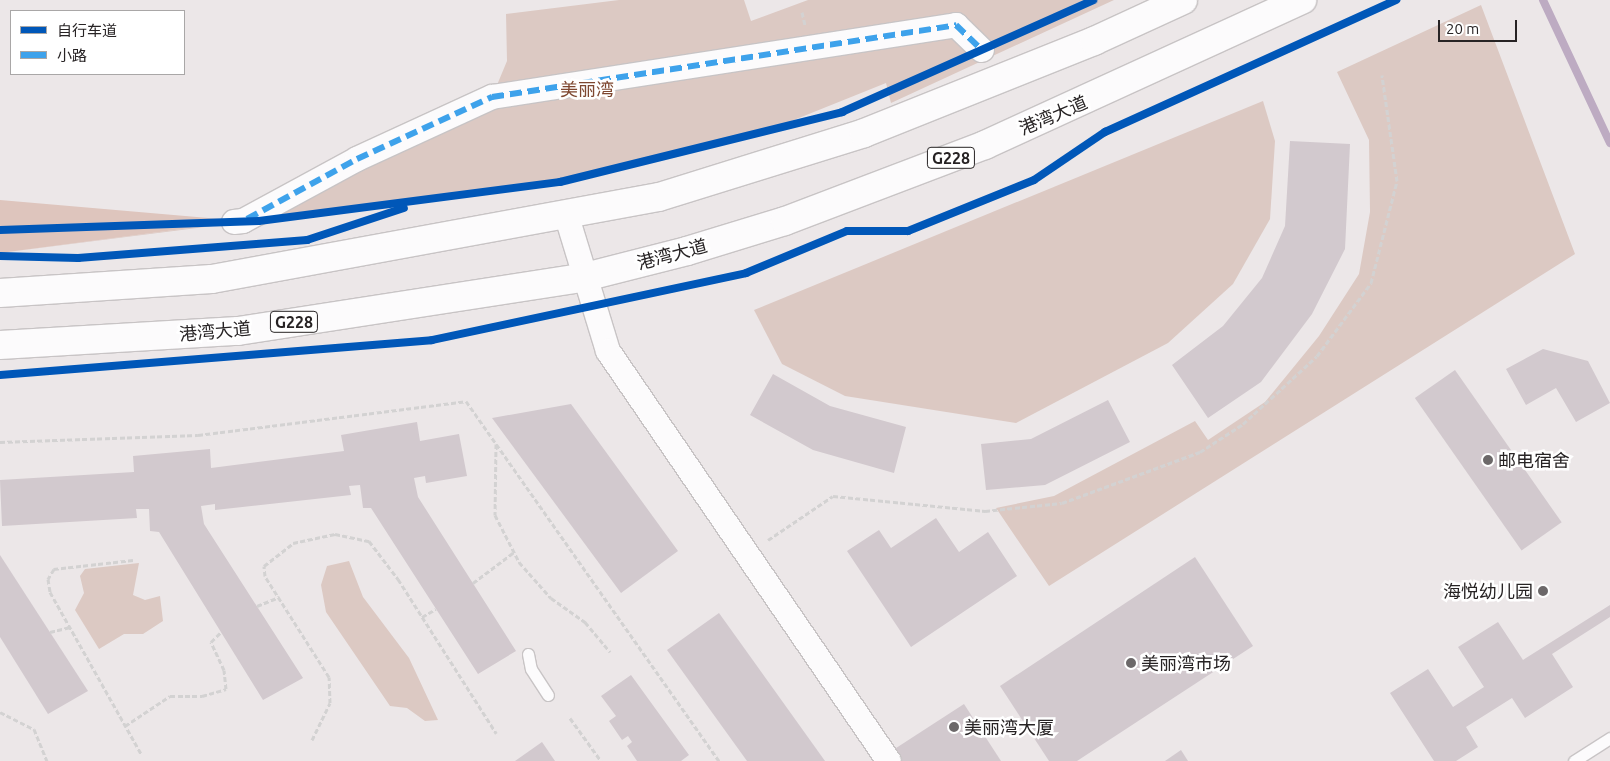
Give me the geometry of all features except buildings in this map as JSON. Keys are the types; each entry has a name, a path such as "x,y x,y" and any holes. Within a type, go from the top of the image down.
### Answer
{"highway":[{"path":"0,293 212,279 567,216 677,192 864,133 1094,41 1183,0"},
{"name":"港湾大道","path":"0,345 238,331 585,277 714,243 881,186 1116,88 1302,0"}],"street":[{"path":"234,222 243,221 357,159 492,97 956,25 982,50"},
{"path":"567,216 608,351 749,553 888,761"}],"lane":[{"path":"528,654 531,669 548,696"},
{"path":"1574,761 1610,738"}],"path":[{"path":"749,553 833,496 985,511 1062,503 1200,452 1244,424 1318,356 1371,283 1397,181 1382,75"},
{"path":"0,442 198,434 466,401 719,761"},
{"path":"496,444 495,515 514,552 551,598 585,622 610,652"},
{"path":"312,740 330,703 329,677 265,576 264,566 293,543 335,534 369,541 422,617 496,733"},
{"path":"473,583 514,552"},
{"path":"133,560 54,570 48,579 50,592 142,755"},
{"path":"257,606 279,597"},
{"path":"422,617 436,609"},
{"path":"50,632 70,627"},
{"path":"125,726 170,696 202,696 226,689 224,670 211,642 221,632"},
{"path":"0,712 34,729 47,761"},
{"path":"570,718 601,761"}],"green space":[{"name":"美丽湾","path":"619,0 744,0 751,21 808,0 1114,0 891,103 886,83 769,130 560,182 0,253 243,221 492,97 507,61 506,14"},
{"path":"1481,5 1575,254 1049,586 996,508 1054,496 1195,421 1208,440 1265,402 1319,336 1359,274 1370,212 1369,140 1337,72"},
{"path":"1263,101 1275,141 1270,219 1233,284 1168,343 1016,423 845,396 782,364 754,310"},
{"path":"349,561 363,597 409,658 438,720 425,721 407,708 390,706 326,612 321,585 327,566"},
{"path":"139,563 133,595 145,600 160,596 163,621 143,634 124,634 99,649 75,610 84,593 80,576 85,569"}],"shaded area":[{"path":"0,200 243,221 0,253"}],"waterway":[{"path":"1543,0 1610,143"}],"marked path":[{"path":"247,219 357,159 492,97 956,25 982,50"}],"cycle path":[{"path":"0,230 259,221 560,182 842,112 1093,0"},
{"path":"0,375 432,340 746,273 847,231 908,231 1034,180 1105,132 1396,0"},
{"path":"0,256 78,258 307,240 404,208"}],"place":[{"name":"邮电宿舍","path":"1488,460"},
{"name":"海悦幼儿园","path":"1543,591"},
{"name":"美丽湾市场","path":"1131,663"},
{"name":"美丽湾大厦","path":"954,727"}]}
